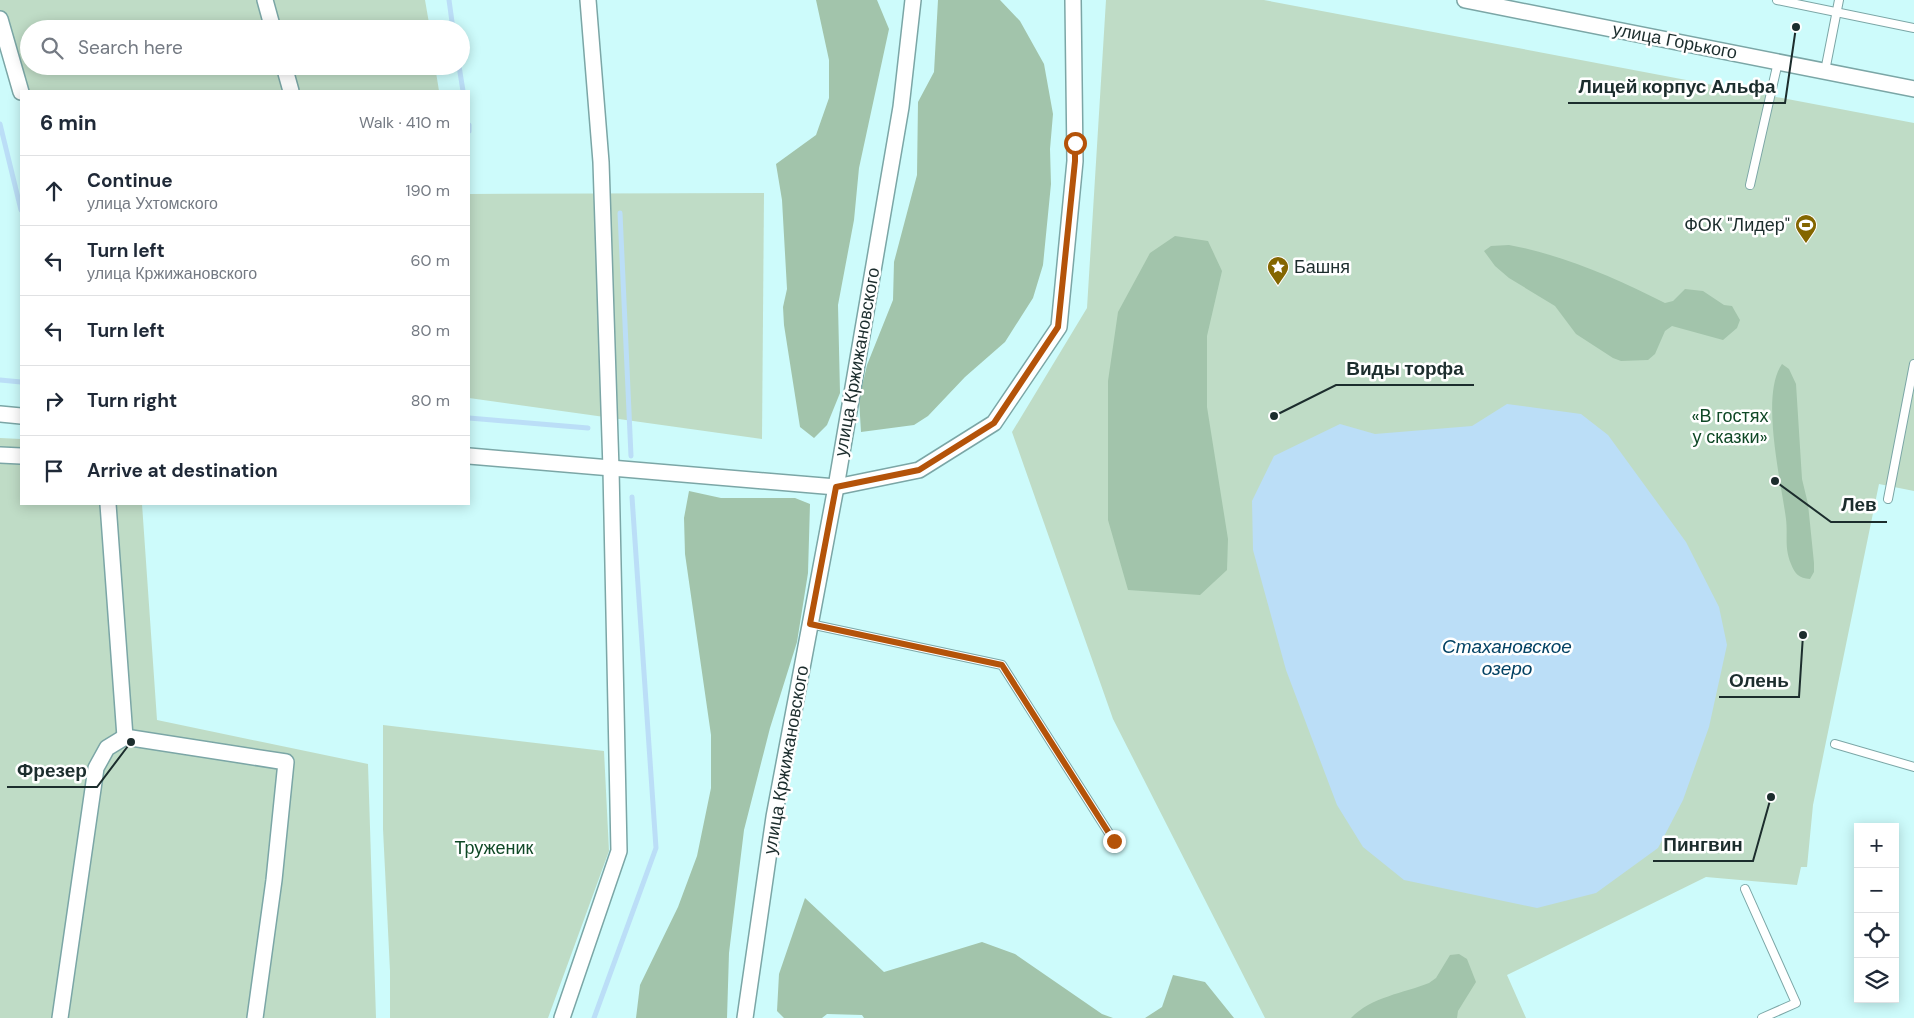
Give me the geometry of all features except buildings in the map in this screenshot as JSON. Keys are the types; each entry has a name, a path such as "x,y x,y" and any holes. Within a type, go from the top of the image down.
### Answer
{"street":[{"path":"265,0 271,20"},
{"path":"562,1018 619,851 611,469 601,162 588,0"},
{"name":"улица Кржижановского","path":"745,1018 774,817 836,487 902,107 914,0"},
{"path":"470,456 836,487 919,470 994,423 1058,327 1075,161 1073,0"},
{"name":"улица Горького","path":"1466,0 1914,89"},
{"path":"0,20 20,90"},
{"path":"287,75 291,90"},
{"path":"0,414 20,416"},
{"path":"0,455 20,456"},
{"path":"108,505 125,737"},
{"path":"60,1018 96,768 107,748 125,737 286,762 274,880 255,1018"}],"lane":[{"path":"1777,0 1914,28"},
{"path":"1826,71 1838,0"},
{"path":"1750,185 1778,62"},
{"path":"1888,499 1914,364"},
{"path":"810,624 1002,665 1114,841"},
{"path":"1835,744 1914,767"},
{"path":"1745,889 1796,1002 1762,1018"}],"green space":[{"path":"0,0 425,0 428,20 20,20 20,75 436,75 439,90 20,90 20,96 0,22"},
{"path":"816,0 877,0 889,29 859,168 854,220 838,305 840,393 827,425 814,438 800,427 784,325 783,307 787,289 782,200 776,164 816,135 829,98 829,60"},
{"path":"938,0 1000,0 1020,21 1044,64 1053,114 1050,149 1051,184 1043,265 1033,298 1005,342 965,377 928,416 914,425 861,432 859,399 867,365 893,300 894,262 917,175 918,102 934,72"},
{"name":"«В гостях у сказки»","path":"1106,0 1264,0 1914,123 1914,491 1879,484 1813,805 1807,867 1801,867 1797,885 1706,877 1507,975 1526,1018 1265,1018 1113,719 1012,432 1087,308"},
{"path":"764,193 762,439 470,398 470,194"},
{"path":"1175,236 1208,241 1222,271 1207,336 1207,407 1228,539 1227,570 1200,595 1128,590 1108,520 1108,381 1118,312 1150,253"},
{"path":"1509,245 1529,249 1589,268 1665,303 1673,301 1685,289 1703,291 1724,305 1732,306 1740,320 1737,328 1723,340 1672,326 1665,331 1655,354 1648,360 1621,361 1613,358 1576,334 1555,306 1509,278 1495,266 1484,251 1491,246"},
{"path":"1782,364 1789,369 1796,384 1802,479 1808,504 1814,563 1814,572 1810,579 1803,578 1796,573 1791,564 1787,547 1786,519 1772,417 1776,378"},
{"path":"0,438 20,439 20,505 142,505 157,720 368,764 376,1018 0,1018"},
{"path":"689,491 721,498 795,498 810,504 808,573 797,642 770,728 744,830 729,953 727,1018 636,1018 640,985 678,907 697,856 711,788 711,735 685,554 684,518"},
{"name":"Труженик","path":"383,725 604,751 609,851 548,1018 390,1018 390,971 383,829"},
{"path":"805,898 884,972 982,942 1015,954 1102,1014 1113,1018 864,1018 862,1015 827,1014 822,1018 784,1018 777,1011 779,974"},
{"path":"1459,954 1467,959 1476,982 1458,1011 1457,1018 1351,1018 1378,1000 1429,983 1436,978 1450,955"},
{"path":"1173,975 1205,982 1234,1018 1145,1018 1162,1007"}],"water":[{"name":"Стахановское озеро","path":"1507,404 1581,414 1608,435 1686,542 1719,607 1727,645 1709,727 1683,800 1658,848 1596,893 1537,908 1404,880 1363,847 1337,805 1286,670 1253,550 1252,501 1274,456 1340,424 1375,434 1472,426"}],"waterway":[{"path":"449,0 452,20"},
{"path":"460,75 463,90"},
{"path":"0,124 20,206"},
{"path":"620,213 631,456"},
{"path":"0,380 20,382"},
{"path":"470,418 588,428"},
{"path":"594,1018 656,848 632,497"}],"place":[{"name":"Лицей корпус Альфа","path":"1796,27"},
{"name":"ФОК \"Лидер\"","path":"1806,244"},
{"name":"Башня","path":"1278,286"},
{"name":"Виды торфа","path":"1274,416"},
{"name":"Лев","path":"1775,481"},
{"name":"Олень","path":"1803,635"},
{"name":"Фрезер","path":"131,742"},
{"name":"Пингвин","path":"1771,797"}],"route":[{"path":"1075,143 1075,161 1058,327 994,423 919,470 836,487 810,624 1002,665 1114,841"}]}
